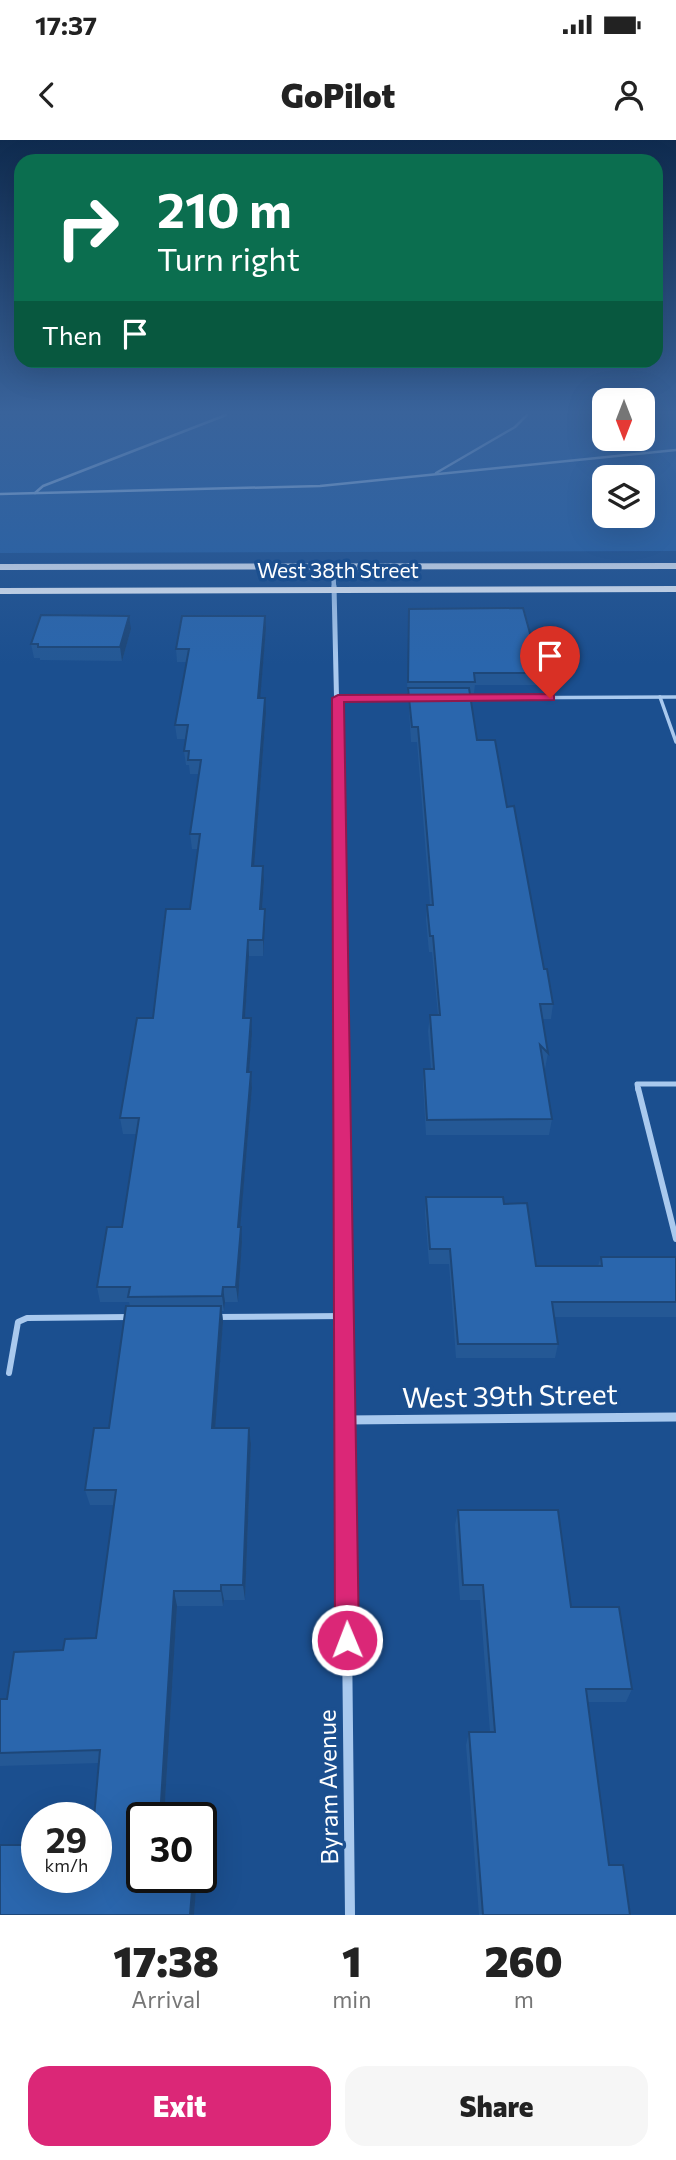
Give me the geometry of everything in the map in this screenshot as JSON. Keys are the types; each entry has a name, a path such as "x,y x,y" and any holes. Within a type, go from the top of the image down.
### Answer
{"main road":[{"name":"West 38th Street","path":"0,568 676,566"},
{"name":"West 38th Street","path":"0,591 676,589"}],"street":[{"name":"Byram Avenue","path":"332,567 338,698 349,1915"},
{"name":"West 39th Street","path":"345,1420 676,1417"}],"lane":[{"path":"660,697 676,742"},
{"path":"453,698 676,697"},
{"path":"338,698 426,698"},
{"path":"676,1084 637,1084 676,1239"},
{"path":"202,1317 344,1316"},
{"path":"9,1373 18,1322 27,1318 135,1317"}],"shaded area":[{"path":"0,498 592,498 592,528 655,528 655,498 676,498 676,551 0,553"}],"building":[{"path":"523,608 541,673 474,673 475,682 408,682 409,609"},
{"path":"41,615 129,616 120,647 38,647 38,644 31,644"},
{"path":"182,616 265,616 258,698 265,698 252,866 263,866 260,909 265,909 263,940 248,940 243,1018 251,1018 247,1072 251,1072 238,1227 241,1227 236,1287 223,1287 222,1296 128,1297 130,1287 97,1287 107,1227 122,1227 139,1118 120,1118 137,1018 153,1018 166,909 190,909 200,834 190,834 201,760 188,760 189,751 184,751 188,725 175,725 189,649 176,649"},
{"path":"408,688 469,688 477,740 495,740 507,807 514,806 553,1004 540,1004 548,1053 540,1045 552,1119 427,1120 424,1069 434,1069 430,1015 440,1015 433,936 430,936 427,905 433,905 418,727 412,727"},
{"path":"426,1197 503,1197 504,1204 527,1203 536,1266 602,1266 601,1257 676,1257 676,1302 552,1302 558,1344 458,1344 450,1249 430,1249"},
{"path":"126,1306 221,1306 212,1428 249,1428 243,1585 221,1585 221,1591 174,1591 161,1802 126,1802 126,1893 192,1893 190,1915 0,1915 0,1845 21,1845 21,1893 112,1893 112,1802 95,1802 100,1750 0,1753 0,1699 7,1699 14,1652 63,1650 65,1639 96,1638 116,1490 85,1490 94,1428 109,1428"},
{"path":"458,1510 558,1510 571,1607 619,1607 632,1689 586,1689 609,1865 623,1865 630,1915 483,1915 469,1732 495,1732 483,1585 463,1585"}],"route":[{"path":"347,1640 338,698 550,698"}]}
